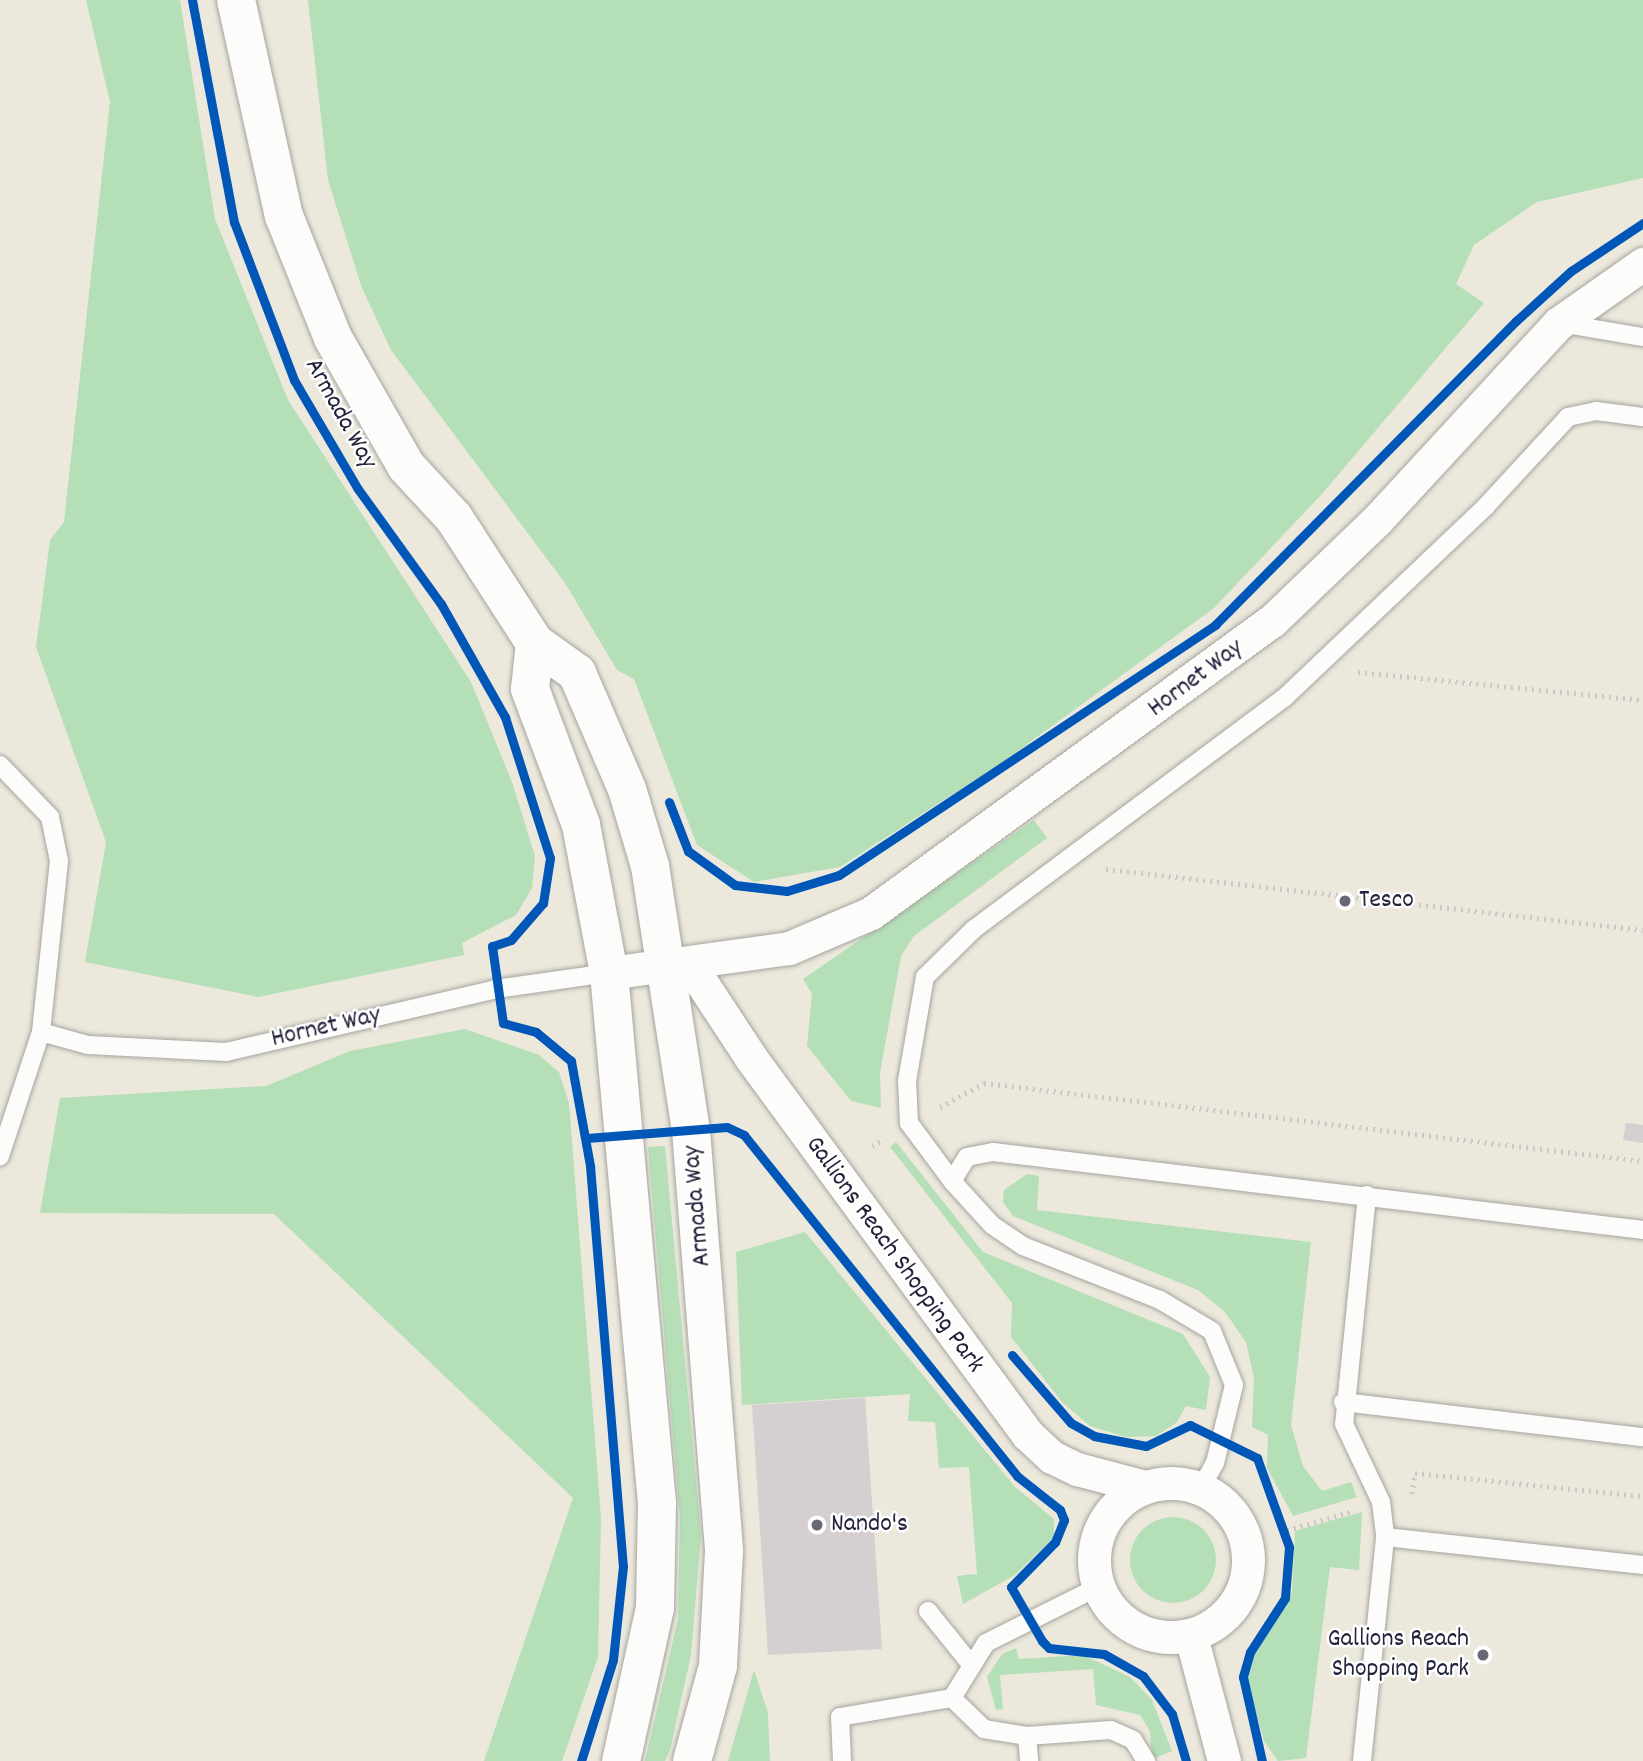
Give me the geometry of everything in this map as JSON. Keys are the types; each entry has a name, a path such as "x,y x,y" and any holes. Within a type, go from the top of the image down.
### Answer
{"street":[{"name":"Armada Way","path":"236,0 284,216 333,338 406,466 454,519 535,643 578,673 627,789 679,966 724,1551 718,1666 692,1761"},
{"name":"Hornet Way","path":"609,973 679,966 789,948 871,913 1186,690 1272,621 1377,520 1559,323 1643,264"},
{"path":"535,643 530,689 581,825 609,973 657,1503 653,1620 621,1761"},
{"name":"Gallions Reach Shopping Park","path":"679,966 751,1058 1027,1434 1052,1457 1077,1469 1145,1487 1201,1488"},
{"path":"1145,1487 1123,1498 1096,1539 1098,1587 1109,1607 1136,1629 1168,1638 1191,1636 1231,1610 1249,1566 1237,1519 1201,1488"},
{"path":"1191,1636 1224,1761"}],"lane":[{"path":"1559,323 1643,337"},
{"path":"1201,1488 1215,1463 1234,1385 1212,1331 1160,1300 1023,1246 992,1226 952,1181 909,1123 907,1081 916,1010 925,976 940,957 1315,668 1486,506 1568,417 1596,411 1643,417"},
{"path":"0,765 50,817 59,860 41,1032 0,1156"},
{"name":"Hornet Way","path":"41,1032 88,1045 226,1052 496,989 609,973"},
{"path":"952,1181 967,1157 993,1152 1643,1230"},
{"path":"1362,1761 1385,1537 1381,1502 1350,1443 1343,1402 1367,1195"},
{"path":"1343,1402 1643,1437"},
{"path":"1385,1537 1643,1565"},
{"path":"952,1698 969,1662 1004,1631 1098,1587"},
{"path":"928,1611 969,1662"},
{"path":"952,1698 984,1729 1027,1737 1111,1730 1133,1740 1146,1761"},
{"path":"842,1761 840,1717 952,1698"},
{"path":"1027,1737 1029,1761"}],"path":[{"path":"1315,668 1643,700"},
{"path":"1095,868 1643,930"},
{"path":"872,1146 984,1083 1643,1161"},
{"path":"1401,1497 1414,1494 1415,1473 1643,1496"},
{"path":"1287,1530 1360,1508"},
{"path":"1282,1518 1289,1547"}],"green space":[{"path":"86,0 180,0 215,219 288,400 471,682 512,782 535,856 532,888 516,915 462,943 464,955 258,997 85,962 106,842 36,647 50,540 64,522 110,102"},
{"path":"308,0 1643,0 1643,178 1537,202 1474,245 1456,284 1484,303 1321,495 1214,608 1004,761 840,867 754,882 697,845 634,679 617,670 565,583 391,350 362,288 328,180"},
{"path":"1034,820 1047,838 914,936 901,956 880,1073 881,1108 851,1101 807,1046 812,994 803,979"},
{"path":"465,1029 539,1055 559,1072 569,1103 601,1518 598,1657 562,1761 484,1761 573,1498 274,1214 40,1213 60,1098 266,1086 350,1051"},
{"path":"896,1142 983,1252 1183,1334 1210,1377 1206,1410 1186,1406 1177,1422 1156,1436 1126,1437 1090,1426 1063,1403 1011,1337 1012,1303 890,1147"},
{"path":"665,1146 701,1535 691,1655 670,1750 665,1761 645,1761 678,1619 680,1517 648,1147"},
{"path":"1027,1174 1039,1176 1037,1210 1311,1242 1291,1425 1303,1466 1322,1491 1351,1482 1357,1497 1293,1516 1267,1468 1268,1435 1252,1427 1254,1378 1246,1342 1224,1311 1198,1290 1013,1216 1003,1202 1004,1190"},
{"path":"805,1232 1015,1487 1054,1519 1054,1537 1015,1575 963,1604 957,1576 977,1574 969,1467 939,1468 935,1422 908,1421 910,1394 742,1405 736,1252"},
{"path":"1362,1512 1359,1570 1330,1567 1306,1758 1278,1761 1264,1741 1247,1681 1252,1659 1292,1592 1295,1531"},
{"path":"1165,1517 1181,1517 1204,1529 1213,1543 1216,1560 1213,1577 1204,1591 1181,1603 1165,1603 1149,1596 1137,1584 1130,1568 1130,1552 1137,1536 1149,1524"},
{"path":"1016,1648 1019,1659 1083,1655 1130,1677 1152,1700 1172,1751 1152,1759 1150,1731 1140,1715 1096,1705 1093,1669 1000,1675 1003,1709 996,1710 987,1677 1002,1654"},
{"path":"754,1670 768,1713 770,1761 728,1761"}],"building":[{"path":"1626,1123 1643,1125 1643,1143 1623,1140"},
{"name":"Nando's","path":"865,1398 882,1649 768,1655 752,1405"}],"cycle path":[{"path":"192,0 234,222 294,380 358,489 441,604 505,717 550,858 543,903 511,940 492,946 503,1023 536,1032 571,1061 590,1166 623,1566 613,1660 581,1761"},
{"path":"669,802 688,851 735,885 787,891 839,875 1215,625 1516,321 1571,271 1643,223"},
{"path":"587,1138 727,1127 744,1135 1017,1476 1060,1510 1064,1520 1055,1542 1011,1587 1042,1641 1049,1648 1104,1654 1143,1676 1172,1714 1186,1761"},
{"path":"1012,1355 1071,1423 1094,1436 1146,1446 1190,1425 1257,1458 1289,1547 1285,1598 1250,1652 1243,1677 1262,1761"}],"place":[{"name":"Tesco","path":"1345,901"},
{"name":"Nando's","path":"817,1525"},
{"name":"Gallions Reach Shopping Park","path":"1483,1655"}]}
